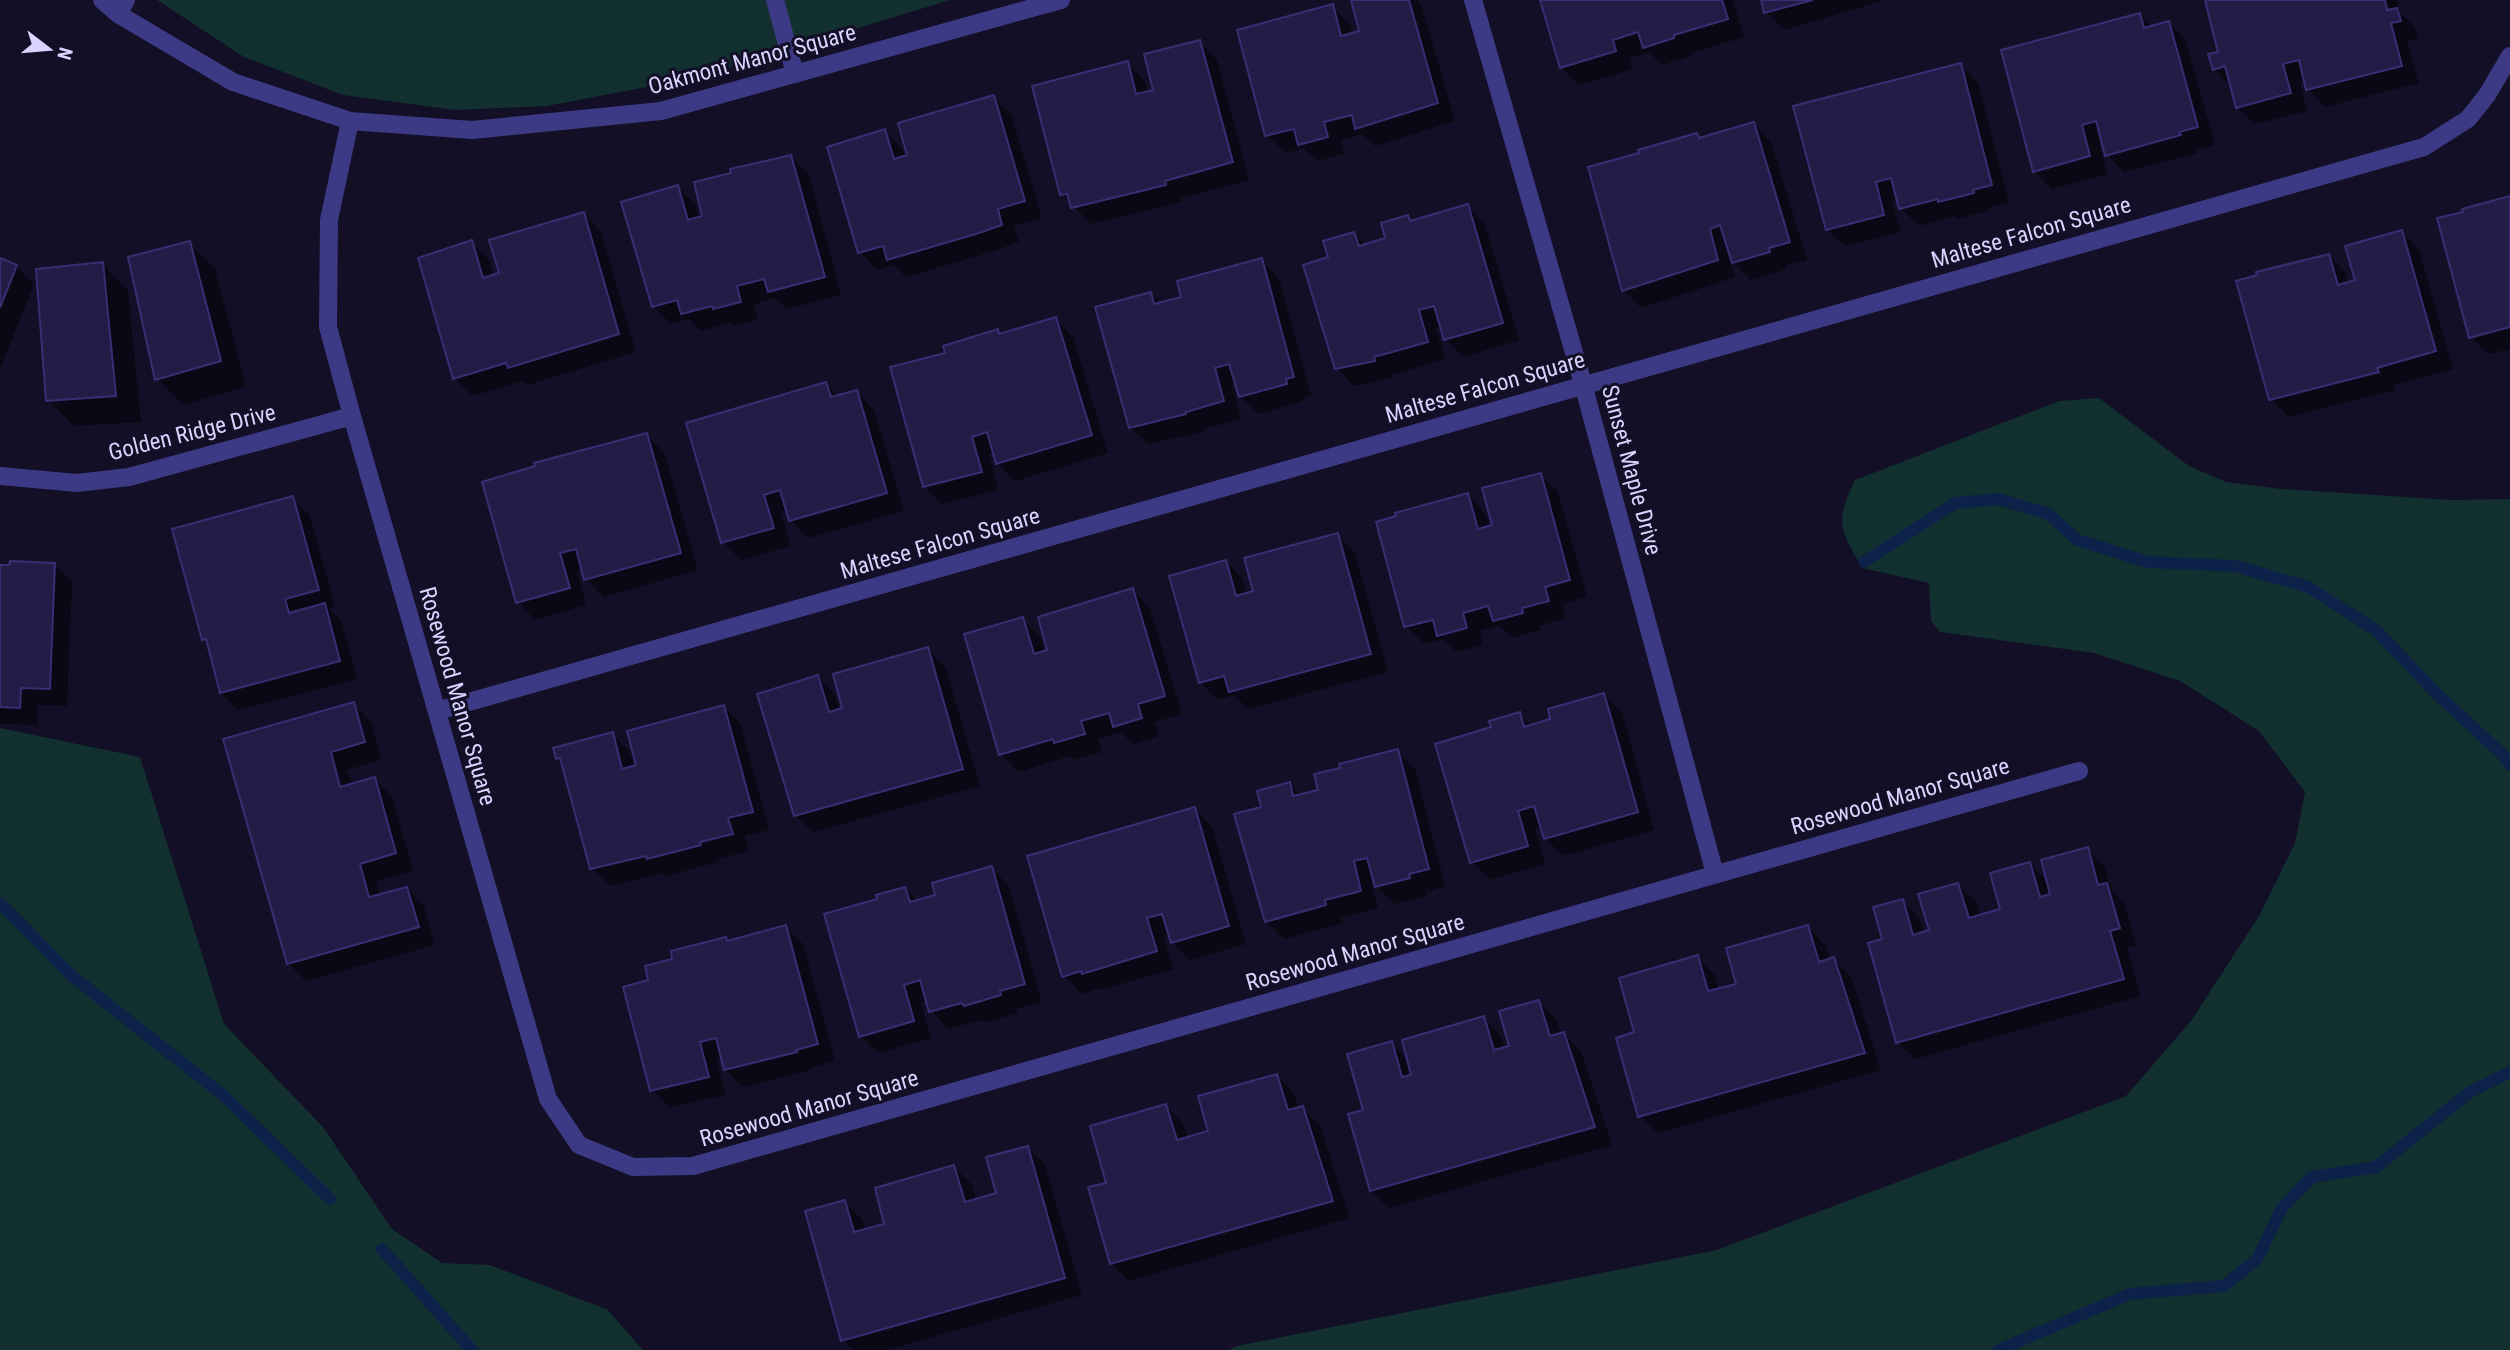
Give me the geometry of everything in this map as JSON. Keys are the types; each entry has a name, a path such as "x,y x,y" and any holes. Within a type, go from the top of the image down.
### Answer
{"street":[{"name":"Oakmont Manor Square","path":"102,0 122,7 233,82 351,121 471,130 661,111 1061,0"},
{"path":"775,0 795,74"},
{"name":"Sunset Maple Drive","path":"1474,0 1583,384 1715,874"},
{"name":"Maltese Falcon Square","path":"437,712 2424,147 2468,119 2487,95 2510,56"},
{"name":"Rosewood Manor Square","path":"351,121 329,220 328,327 548,1099 579,1145 633,1167 693,1166 2079,771"},
{"name":"Golden Ridge Drive","path":"0,476 78,483 129,477 352,416"}],"green space":[{"path":"157,0 950,0 694,78 547,106 455,110 343,95 244,57"},
{"path":"2099,398 2189,466 2226,482 2281,489 2451,500 2510,499 2510,1350 1229,1350 1237,1346 1717,1250 2126,1096 2191,1021 2259,916 2295,843 2305,792 2259,731 2180,681 2094,653 1940,632 1931,621 1929,583 1862,568 1842,526 1844,507 1855,480 2059,401"},
{"path":"0,728 140,757 224,1024 323,1127 392,1229 442,1263 490,1265 608,1310 643,1350 0,1350"}],"building":[{"path":"1351,0 1409,0 1438,103 1355,129 1352,115 1324,122 1328,137 1298,145 1294,129 1265,136 1237,30 1333,4 1341,36 1359,31"},
{"path":"1540,0 1722,0 1728,19 1674,35 1674,38 1643,48 1638,32 1613,40 1616,51 1560,68"},
{"path":"1761,0 1813,0 1764,13"},
{"path":"2205,0 2385,0 2387,10 2397,8 2401,21 2391,23 2402,66 2306,90 2299,60 2283,64 2291,93 2236,108 2225,66 2213,70 2208,54 2218,52"},
{"path":"2140,13 2144,28 2169,21 2198,127 2179,132 2181,135 2105,156 2096,121 2082,125 2090,156 2033,172 2001,50"},
{"path":"1200,40 1233,162 1165,181 1166,185 1071,208 1067,194 1060,195 1032,86 1128,61 1136,94 1153,90 1144,54"},
{"path":"1961,63 1992,185 1973,190 1974,193 1899,209 1891,178 1876,182 1884,215 1826,230 1793,106"},
{"path":"994,95 1025,201 998,209 1002,225 976,234 887,260 883,246 858,253 827,147 885,129 894,159 907,155 898,123"},
{"path":"1754,122 1790,242 1769,248 1770,252 1732,263 1720,225 1710,229 1718,260 1622,291 1588,167 1697,133 1699,138"},
{"path":"791,155 825,277 768,292 764,279 737,286 741,302 713,309 712,306 681,314 677,300 652,307 621,202 678,185 688,220 702,216 694,182 731,173 730,169"},
{"path":"2510,196 2510,327 2469,338 2437,218"},
{"path":"1468,204 1503,323 1444,340 1434,306 1419,310 1428,342 1374,357 1375,361 1335,369 1303,265 1328,257 1323,241 1354,232 1359,246 1385,238 1381,223 1408,215 1410,221"},
{"path":"584,212 619,334 508,368 506,363 453,379 418,258 472,240 483,278 499,273 489,240"},
{"path":"2402,230 2436,351 2377,368 2379,372 2269,400 2236,281 2257,275 2256,272 2329,254 2338,285 2355,280 2345,246"},
{"path":"190,241 221,361 155,380 128,257"},
{"path":"0,258 17,265 0,308"},
{"path":"1262,258 1294,377 1286,379 1287,384 1239,397 1229,364 1215,368 1224,401 1186,414 1129,428 1095,307 1151,292 1154,304 1181,297 1177,281"},
{"path":"103,262 116,396 46,401 36,269"},
{"path":"1056,317 1092,435 996,464 987,432 972,437 982,472 923,487 890,367 945,353 943,346 998,329 999,334"},
{"path":"826,382 831,397 857,390 887,493 789,521 780,490 764,495 774,528 721,543 686,423"},
{"path":"647,433 681,553 584,580 576,549 560,553 570,588 516,603 482,482 535,466 534,463"},
{"path":"1541,473 1570,580 1545,587 1549,601 1522,608 1523,613 1493,621 1488,606 1463,613 1467,628 1437,636 1433,620 1404,627 1376,522 1396,516 1395,513 1468,493 1478,529 1492,525 1482,488"},
{"path":"293,496 319,590 285,599 289,613 325,603 340,661 220,693 206,639 202,640 172,529"},
{"path":"1338,533 1371,654 1229,692 1224,676 1199,683 1169,576 1226,560 1236,596 1253,591 1244,558"},
{"path":"10,561 55,563 50,689 21,688 20,708 0,707 0,565 9,565"},
{"path":"1133,588 1165,696 1138,704 1142,718 1113,727 1109,713 1081,721 1085,734 1054,743 1053,739 999,755 964,634 1023,617 1034,654 1047,650 1038,617"},
{"path":"928,647 963,769 794,816 757,694 818,675 829,712 842,708 833,674"},
{"path":"1604,693 1638,812 1544,839 1534,806 1518,811 1528,846 1470,863 1435,744 1491,727 1489,721 1520,712 1524,727 1550,719 1548,709"},
{"path":"354,702 365,742 331,752 340,787 375,777 396,853 360,864 369,897 407,887 419,927 287,964 223,739"},
{"path":"724,705 753,812 728,818 733,834 647,859 646,856 590,869 560,758 556,759 553,748 613,732 622,769 636,765 627,731"},
{"path":"1398,749 1429,869 1409,874 1410,878 1375,887 1367,858 1354,861 1361,891 1325,900 1326,905 1265,922 1234,814 1261,807 1257,791 1290,782 1293,796 1318,790 1314,774 1340,768 1339,764"},
{"path":"1195,807 1229,926 1171,943 1162,914 1147,918 1157,951 1082,974 1081,971 1062,977 1027,856"},
{"path":"2088,847 2098,885 2107,883 2120,928 2110,931 2124,979 1896,1043 1868,943 1882,939 1873,907 1903,899 1913,935 1929,930 1918,894 1958,883 1969,918 2000,909 1990,873 2030,862 2040,897 2050,894 2041,860"},
{"path":"992,866 1025,984 1000,991 1001,995 964,1006 962,1003 929,1012 920,980 904,985 914,1021 859,1037 824,914 877,899 876,895 905,887 910,902 935,895 932,883"},
{"path":"786,925 818,1044 796,1050 797,1052 724,1070 716,1038 700,1042 709,1077 650,1091 623,987 648,980 645,966 672,959 671,951 726,937 727,941"},
{"path":"1808,925 1819,962 1834,957 1865,1053 1638,1117 1616,1038 1634,1032 1619,978 1698,955 1708,991 1736,984 1726,948"},
{"path":"1539,1000 1550,1036 1564,1032 1595,1127 1370,1191 1348,1114 1363,1110 1347,1054 1392,1041 1402,1077 1411,1075 1402,1040 1484,1016 1494,1050 1509,1046 1499,1011"},
{"path":"1277,1074 1288,1110 1303,1106 1333,1201 1110,1264 1088,1187 1106,1183 1090,1126 1166,1104 1177,1140 1208,1131 1198,1096"},
{"path":"1028,1146 1065,1278 841,1341 805,1211 845,1200 854,1232 884,1224 875,1188 954,1165 965,1202 996,1193 986,1157"}],"waterway":[{"path":"1864,562 1955,503 1998,499 2049,514 2077,540 2148,562 2235,566 2308,587 2376,630 2510,765"},
{"path":"0,903 72,976 223,1095 330,1199"},
{"path":"1998,1350 2130,1294 2224,1286 2257,1259 2282,1208 2312,1177 2376,1167 2470,1092 2510,1072"},
{"path":"382,1249 472,1350"}]}
